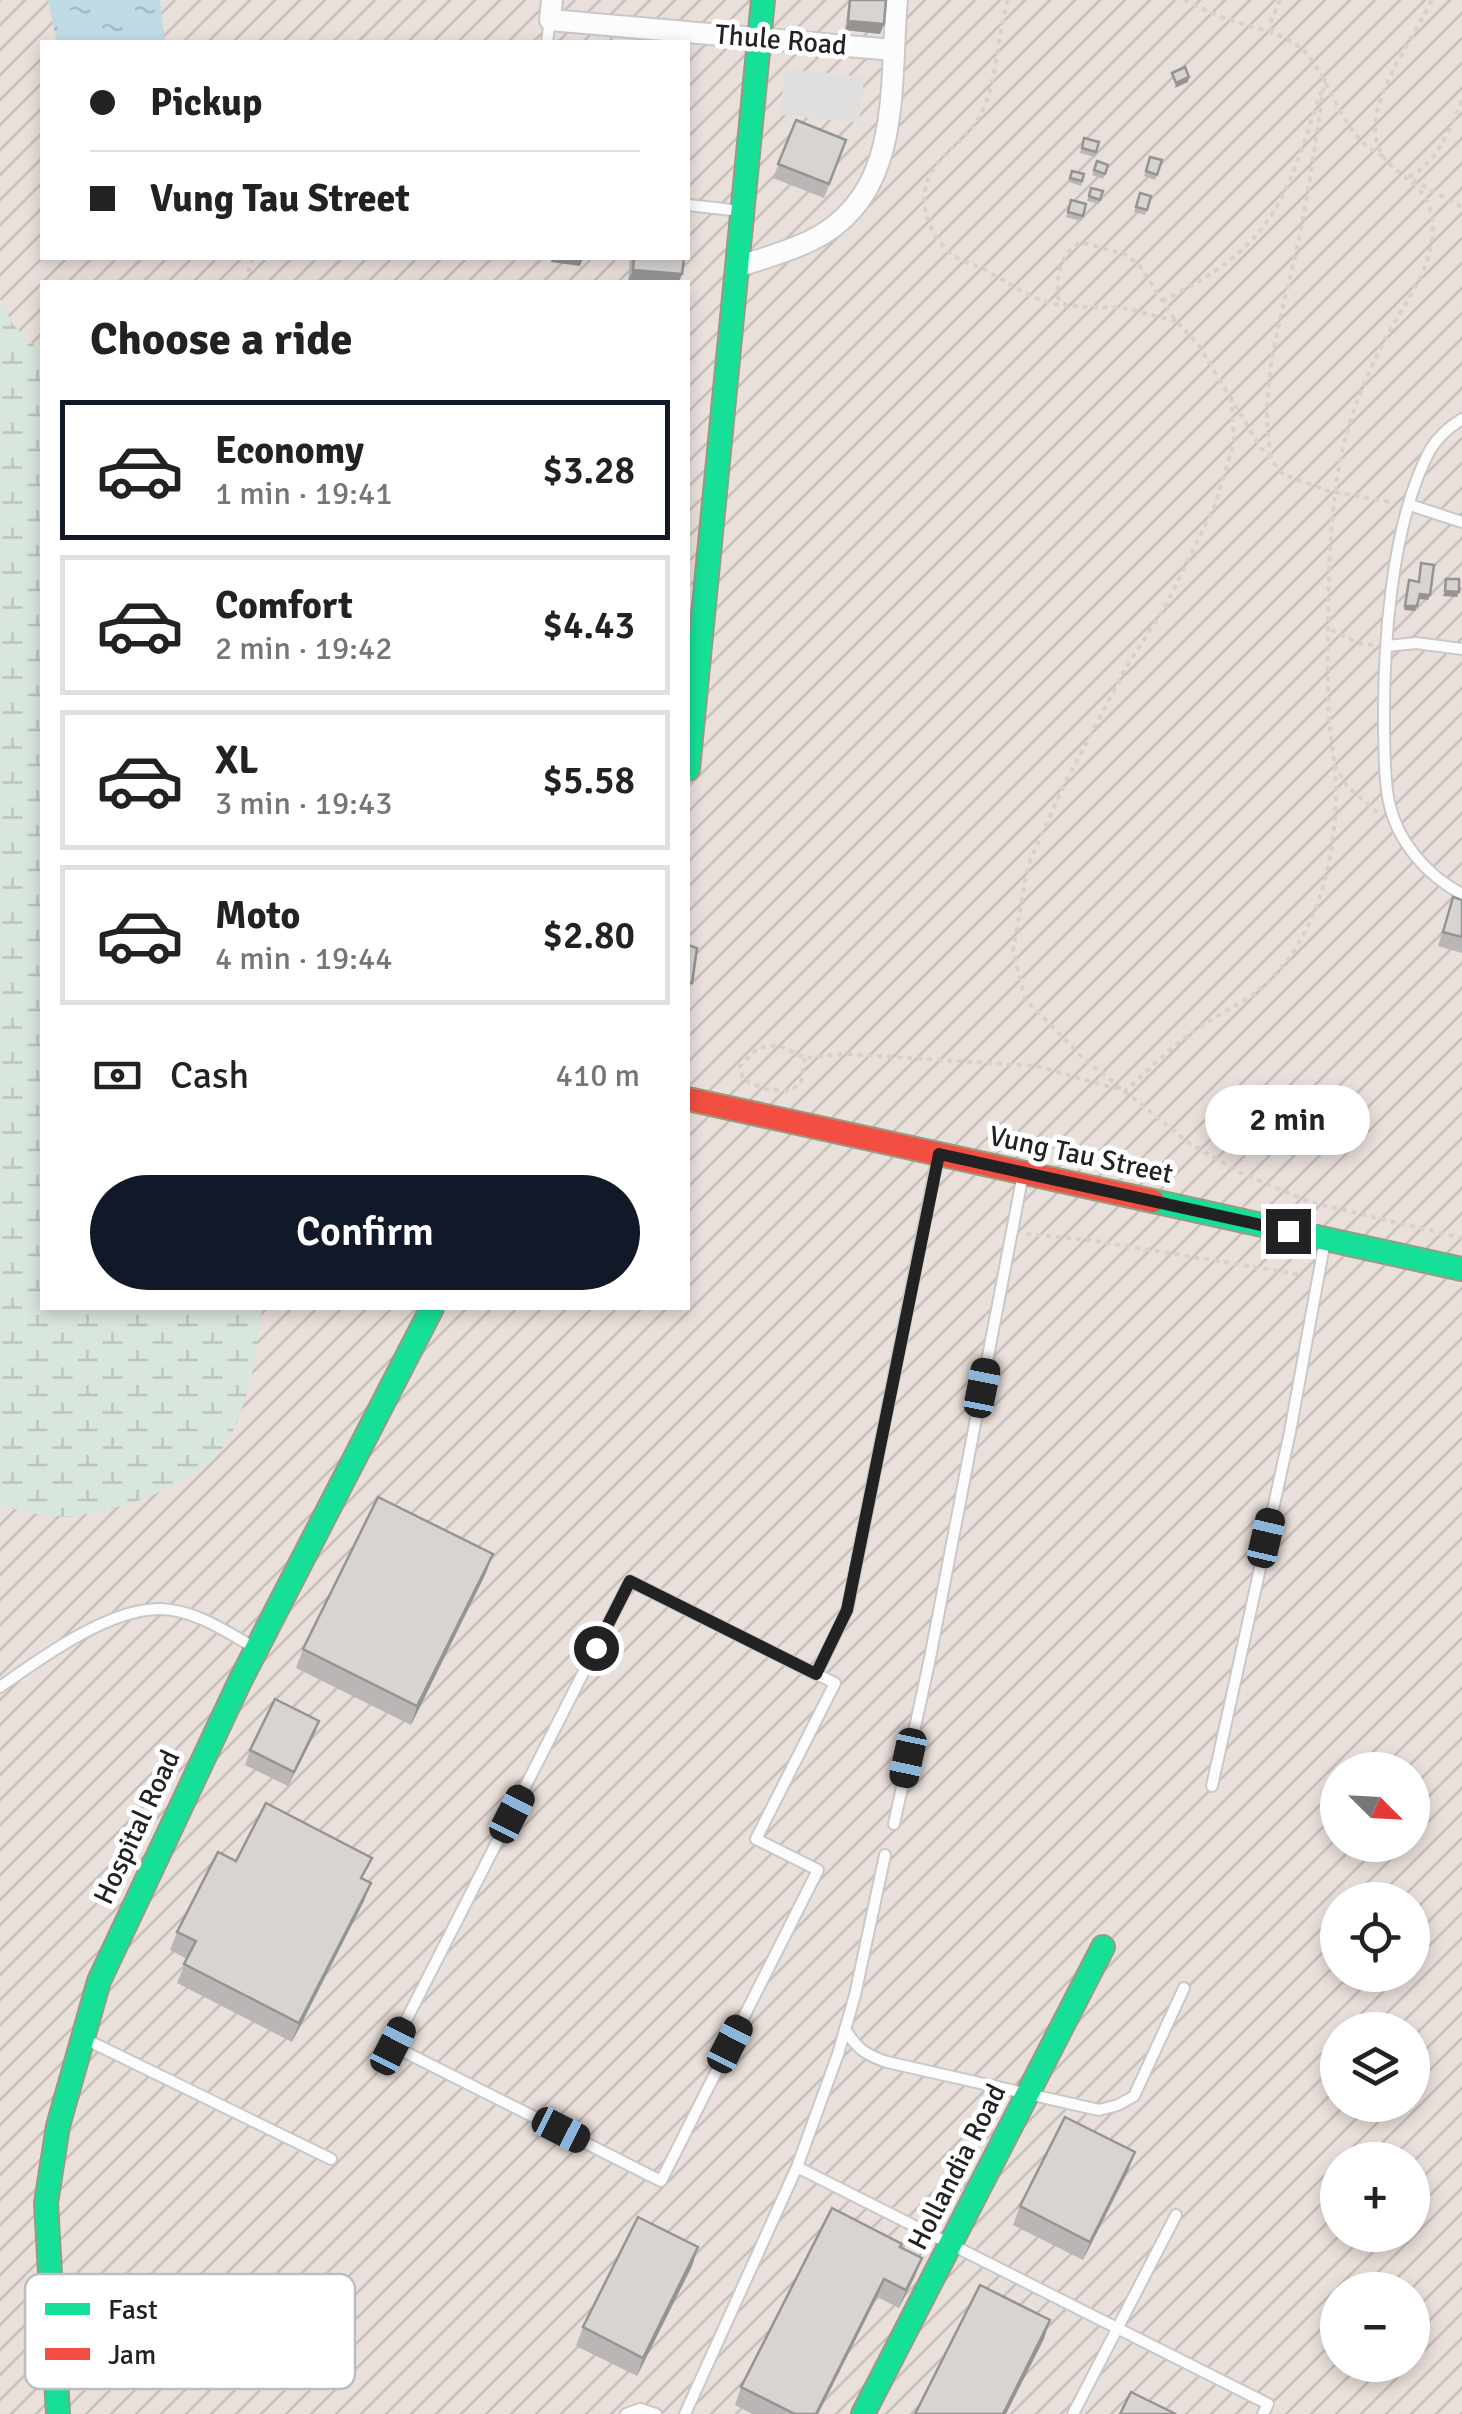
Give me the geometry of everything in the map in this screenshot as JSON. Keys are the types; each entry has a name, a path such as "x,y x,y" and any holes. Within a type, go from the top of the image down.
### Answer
{"street":[{"path":"690,749 762,0"},
{"path":"737,267 811,240 848,214 867,191 885,150 897,0"},
{"name":"Thule Road","path":"551,10 759,38 892,50"},
{"name":"Vung Tau Street","path":"690,1099 1462,1269"},
{"name":"Hospital Road","path":"50,2274 46,2204 58,2126 107,1963 256,1648 431,1310"},
{"name":"Hollandia Road","path":"863,2414 1103,1948"},
{"name":"Hospital Road","path":"57,2389 58,2414"}],"lane":[{"path":"548,40 551,10"},
{"path":"690,205 742,210"},
{"path":"1462,418 1447,428 1431,449 1410,506 1396,557 1384,685 1385,774 1398,828 1414,855 1432,874 1462,894"},
{"path":"1410,506 1462,522"},
{"path":"1387,646 1416,644 1462,649"},
{"path":"816,1674 847,1610 939,1154"},
{"path":"894,1824 930,1658 1023,1172"},
{"path":"1212,1786 1290,1432 1326,1239"},
{"path":"630,1581 816,1674 835,1682 756,1839 818,1870 661,2181 393,2046 630,1581"},
{"path":"0,1688 44,1656 85,1634 121,1617 161,1610 204,1620 256,1648"},
{"path":"685,2414 797,2167 846,2029 884,1854"},
{"path":"846,2029 866,2055 1099,2110 1134,2096 1184,1988"},
{"path":"82,2038 331,2159"},
{"path":"797,2167 1268,2404 1262,2414"},
{"path":"1073,2414 1176,2215"},
{"path":"626,2414 640,2409 656,2414"}],"path":[{"path":"1008,0 982,112 965,138 927,178 924,207 943,248 1035,300 1067,306 1124,308 1176,321"},
{"path":"1184,0 1224,18 1276,34"},
{"path":"1126,1091 1191,1033 1263,987 1292,952 1320,902 1333,846 1327,584 1331,516 1349,422 1430,248 1432,214 1427,200 1409,178 1370,150 1342,117 1325,78 1302,50 1268,26 1280,0"},
{"path":"1384,157 1376,138 1378,109 1432,0"},
{"path":"1162,300 1236,258 1271,221 1295,169 1325,78"},
{"path":"1272,460 1264,405 1300,233 1325,78"},
{"path":"1409,178 1426,168 1443,143 1462,100"},
{"path":"1409,178 1462,207"},
{"path":"1067,306 1058,298 1057,282 1071,247 1081,242 1124,254 1139,265 1176,321 1198,344 1283,474 1308,486 1410,506"},
{"path":"1231,398 1234,443 1214,508 1166,607 1127,666 1064,785 1028,865 1012,950 1025,1000 1082,1057 1189,1143 1239,1172 1310,1202 1462,1238"},
{"path":"1330,629 1361,644 1387,646"},
{"path":"1334,764 1356,795 1398,828"},
{"path":"805,1058 801,1082 791,1091 766,1089 743,1080 740,1066 758,1048 778,1045 805,1058 846,1054 1036,1066 1126,1091"},
{"path":"1011,1233 1089,1240 1319,1277"}],"shaded area":[{"path":"0,0 1462,0 1462,2414 0,2414"},
{"path":"785,69 864,77 859,123 780,115"}],"green space":[{"path":"0,299 13,325 40,351 40,1310 262,1310 256,1356 239,1418 205,1466 141,1500 95,1512 65,1517 0,1505"}],"water":[{"path":"48,0 160,0 165,40 57,40"}],"building":[{"path":"850,0 886,0 884,24 848,21"},
{"path":"1185,67 1189,77 1176,83 1172,73"},
{"path":"796,120 846,140 829,184 778,164"},
{"path":"1084,138 1099,142 1096,152 1082,148"},
{"path":"1150,157 1162,160 1157,175 1146,171"},
{"path":"1097,161 1108,165 1105,174 1094,170"},
{"path":"1072,171 1084,174 1082,181 1070,178"},
{"path":"1091,188 1103,191 1100,200 1089,196"},
{"path":"1140,193 1151,196 1147,210 1136,207"},
{"path":"1071,200 1086,204 1083,216 1068,212"},
{"path":"634,260 684,260 682,274 633,270"},
{"path":"1421,563 1434,565 1430,595 1420,594 1417,606 1405,606 1409,580 1419,582"},
{"path":"1446,579 1459,579 1459,592 1445,591"},
{"path":"1453,897 1462,900 1462,937 1443,932"},
{"path":"690,946 697,948 690,982"},
{"path":"378,1497 493,1554 417,1706 303,1649"},
{"path":"275,1699 319,1721 294,1772 250,1750"},
{"path":"266,1803 372,1858 361,1878 371,1883 299,2023 184,1964 196,1941 177,1932 218,1852 236,1861"},
{"path":"1065,2117 1135,2152 1090,2242 1020,2206"},
{"path":"832,2208 922,2258 906,2290 884,2279 816,2414 795,2414 741,2387"},
{"path":"638,2217 698,2247 643,2358 583,2327"},
{"path":"980,2285 1050,2320 1003,2414 915,2414"},
{"path":"1131,2392 1176,2414 1120,2414"}],"traffic: fast":[{"path":"690,748 763,0"},
{"path":"1153,1201 1462,1269"},
{"path":"50,2274 46,2203 58,2126 99,1981 241,1679 431,1310"},
{"path":"863,2414 1103,1947"},
{"path":"57,2389 58,2414"}],"traffic: jam":[{"path":"690,1099 1153,1201"}],"route":[{"path":"596,1648 630,1581 816,1674 847,1610 939,1154 1288,1231"}]}
